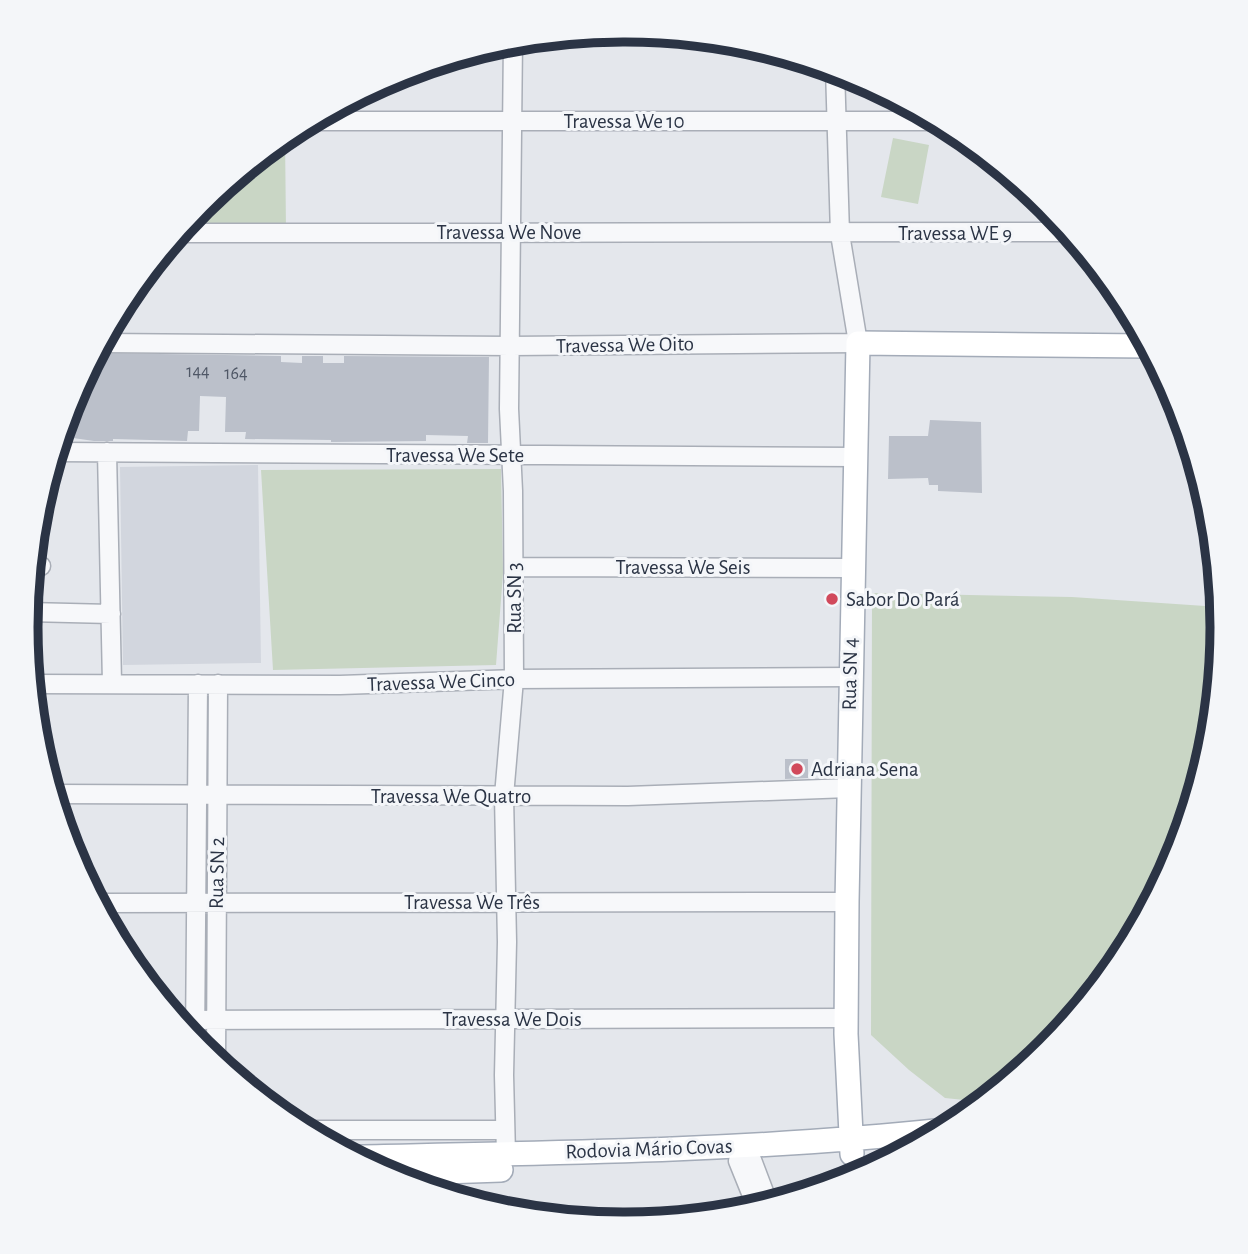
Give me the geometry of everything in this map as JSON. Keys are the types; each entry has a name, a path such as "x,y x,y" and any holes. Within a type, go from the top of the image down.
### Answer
{"main road":[{"name":"Travessa We Oito","path":"858,343 1137,346"},
{"name":"Rua SN 4","path":"852,1146 847,1018 847,902 858,343"},
{"name":"Rodovia Mário Covas","path":"414,1173 745,1160 915,1135"},
{"name":"Rodovia Mário Covas","path":"375,1157 852,1146 891,1148"}],"street":[{"name":"Rua SN 3","path":"506,1154 505,796 514,679 512,456 509,409 513,53"},
{"name":"Rua SN 4","path":"835,81 840,234 858,343"},
{"name":"Travessa We 10","path":"329,121 919,121"},
{"name":"Travessa We Nove","path":"192,233 511,231 840,234"},
{"name":"Travessa WE 9","path":"840,234 1056,232"},
{"name":"Travessa We Oito","path":"112,343 511,346 858,343"},
{"name":"Travessa We Sete","path":"66,452 855,457"},
{"path":"107,452 112,683"},
{"name":"Travessa We Seis","path":"514,568 853,568"},
{"path":"39,612 111,614"},
{"name":"Travessa We Cinco","path":"42,684 340,685 514,679 850,677"},
{"name":"Rua SN 2","path":"195,1025 198,684"},
{"name":"Rua SN 2","path":"216,1047 218,684"},
{"name":"Travessa We Quatro","path":"63,794 628,796 849,788"},
{"name":"Travessa We Três","path":"108,903 847,902"},
{"name":"Travessa We Dois","path":"190,1020 847,1018"},
{"path":"325,1130 505,1130"},
{"path":"745,1160 764,1196"},
{"path":"745,1160 754,1198"}],"shaded area":[{"path":"258,465 261,663 123,665 120,467"}],"green space":[{"path":"893,138 929,145 918,204 881,197"},
{"path":"285,150 286,230 194,230 238,187"},
{"path":"501,469 503,573 496,665 273,670 261,470"},
{"path":"872,593 1072,597 1209,606 1210,627 1204,703 1190,779 1165,851 1149,886 1131,920 1089,983 1038,1041 968,1100 945,1098 871,1035"}],"building":[{"path":"107,353 281,356 281,362 302,363 302,356 323,356 323,363 344,363 344,356 489,357 488,443 467,443 468,436 426,435 426,441 245,439 246,432 225,432 226,397 200,396 199,431 188,431 187,441 94,441 73,438 83,403"},
{"path":"930,420 981,422 982,493 938,491 938,485 929,485 928,478 888,479 889,436 928,436"},
{"name":"Adriana Sena","path":"785,759 808,759 808,778 785,779"}],"place":[{"name":"Sabor Do Pará","path":"832,599"},
{"name":"Adriana Sena","path":"797,769"}]}
